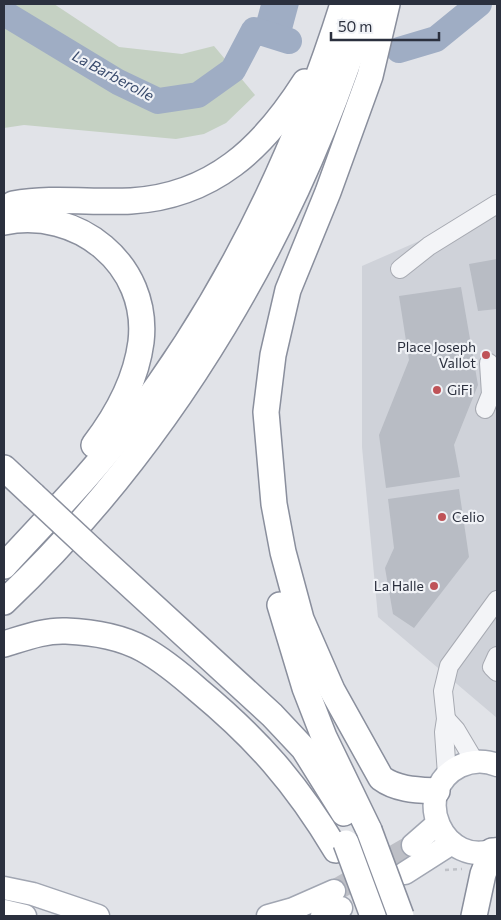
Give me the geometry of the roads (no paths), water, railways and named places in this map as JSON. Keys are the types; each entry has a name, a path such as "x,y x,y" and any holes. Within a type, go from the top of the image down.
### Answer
{"highway":[{"path":"4,566 98,464 138,414 194,330 225,279 275,181 308,105 343,4"},
{"path":"4,602 107,490 193,374 250,282 322,132 367,4"},
{"path":"387,4 370,76 328,192 288,290 273,355 266,412 274,504 283,552 301,618 332,690 375,771 381,778 389,784 408,789 442,783"},
{"path":"4,206 29,202 132,201 173,193 209,180 239,161 263,139 286,112 332,40"},
{"path":"4,222 29,218 46,219 72,227 95,240 113,256 129,279 138,304 142,328 141,342 133,376 114,415 4,566"},
{"path":"266,412 259,431 259,499 265,540 278,601 305,688 324,737 371,916"},
{"path":"4,468 29,500 88,554 273,736 302,770 377,876 390,916"},
{"path":"4,484 29,500"},
{"path":"4,644 39,633 64,630 114,639 142,648 170,667 210,700 280,767 313,811 352,840 401,916"},
{"path":"474,916 483,874 495,850"}],"main road":[{"path":"495,850 471,852 452,843 444,835 438,824 434,802 442,783 465,764 475,762 497,765"},
{"path":"413,845 438,824"},
{"path":"405,873 452,843"},
{"path":"4,888 48,898 98,916"},
{"path":"268,916 293,909 332,905"},
{"path":"4,911 25,916"}],"street":[{"path":"400,269 429,246 497,204"},
{"path":"489,364 491,399"},
{"path":"442,783 446,719 443,691 449,666 497,600"},
{"path":"497,656 492,667 497,672"},
{"path":"446,719 456,730 475,762"}],"water":[{"path":"261,4 299,4 289,41 254,30"}],"waterway":[{"name":"La Barberolle","path":"399,50 436,39 479,4"},
{"name":"La Barberolle","path":"4,13 118,82 158,101 198,95 233,70 254,30 289,41"}],"tunnel":[{"path":"334,891 413,845"}],"place":[{"name":"Place Joseph Vallot","path":"486,355"},
{"name":"GiFi","path":"437,390"},
{"name":"Celio","path":"442,517"},
{"name":"La Halle","path":"434,586"}]}
